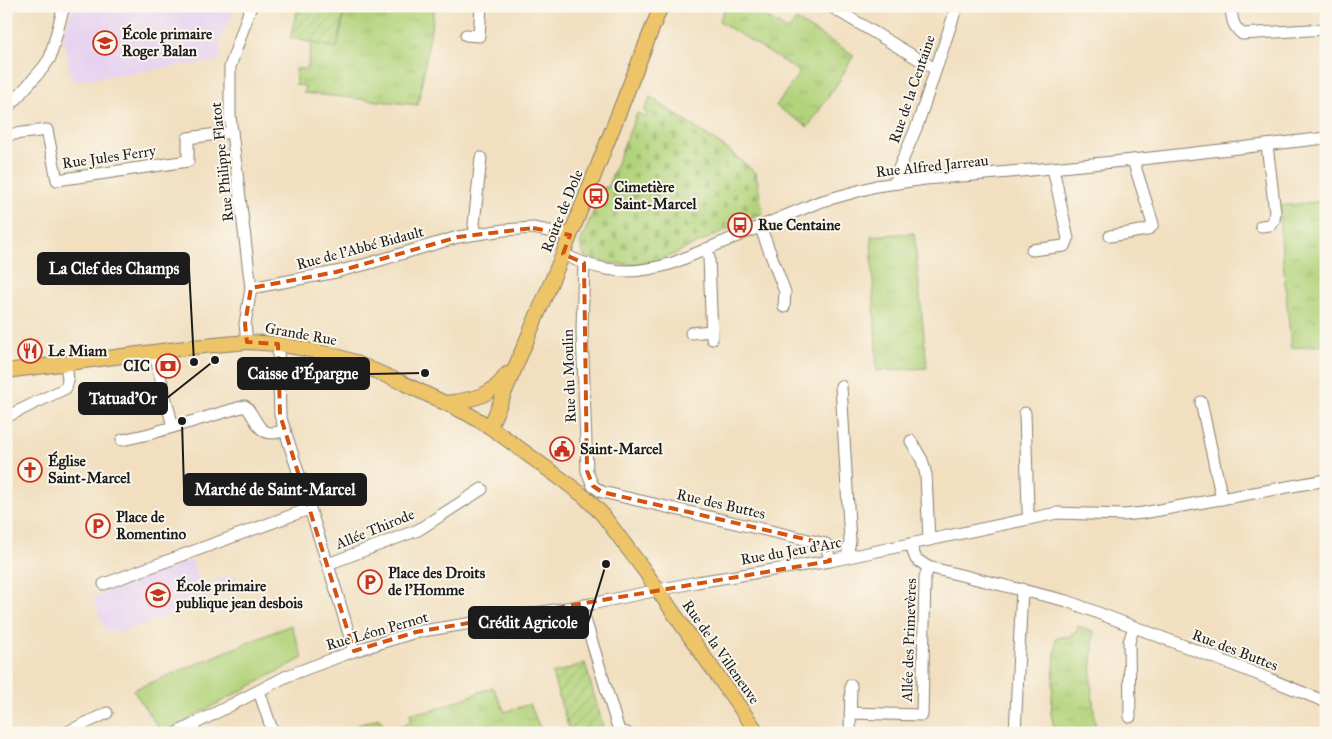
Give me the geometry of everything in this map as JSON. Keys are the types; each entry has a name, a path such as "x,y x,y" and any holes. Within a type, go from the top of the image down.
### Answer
{"main road":[{"name":"Route de Dole","path":"490,427 563,254 661,6"},
{"name":"Grande Rue","path":"6,371 66,362 248,342 278,344 330,354 398,381 446,403 490,427 560,478 602,514 658,590"},
{"path":"446,403 476,399 485,395 499,384 518,359"},
{"name":"Rue de la Villeneuve","path":"658,590 758,733"}],"street":[{"path":"6,110 31,83 50,58 64,6"},
{"name":"Rue Philippe Flatot","path":"248,342 245,324 252,288 230,116 230,67 251,6"},
{"path":"466,35 479,36 481,6"},
{"path":"830,6 935,69"},
{"name":"Rue de la Centaine","path":"897,182 897,173 917,126 956,6"},
{"path":"1231,6 1232,18 1236,28 1242,34 1326,29"},
{"name":"Rue Jules Ferry","path":"6,134 47,130 57,180 188,161 188,138 232,132"},
{"name":"Rue Alfred Jarreau","path":"563,254 584,264 603,269 639,271 655,269 819,202 876,186 925,179 1133,160 1326,138"},
{"path":"1261,226 1270,226 1274,220 1275,212 1266,145"},
{"path":"476,234 474,224 481,158"},
{"path":"1110,236 1147,230 1153,224 1133,160"},
{"path":"1032,250 1064,246 1068,238 1053,168"},
{"path":"760,226 785,292 784,307"},
{"name":"Rue de l'Abbé Bidault","path":"252,288 336,272 439,242 476,234 533,228 570,236"},
{"path":"691,333 711,335 708,257 706,249"},
{"name":"Rue du Moulin","path":"584,264 582,330 588,471 593,486"},
{"path":"278,344 280,415 354,651"},
{"path":"154,352 173,427"},
{"path":"6,417 66,388 68,380 66,362"},
{"path":"841,386 850,541 847,557"},
{"path":"1201,402 1222,499"},
{"path":"122,440 245,406 250,410 259,427 267,432 273,433 285,430"},
{"path":"1025,414 1028,510 1030,519"},
{"path":"911,441 922,460 926,475 929,540"},
{"name":"Rue du Jeu d'Arc","path":"658,590 830,561 1057,513 1123,515 1326,480"},
{"name":"Rue des Buttes","path":"593,486 602,492 826,544 830,561"},
{"name":"Allée Thirode","path":"328,564 418,530 482,489"},
{"path":"104,584 310,509"},
{"path":"910,544 916,559 928,567"},
{"name":"Rue des Buttes","path":"928,567 1067,601 1326,702"},
{"name":"Allée des Primevères","path":"850,713 922,715 925,578 928,567"},
{"path":"1015,733 1022,589"},
{"name":"Rue Léon Pernot","path":"177,733 301,670 416,632 581,606 658,590"},
{"path":"581,606 619,731 627,733"},
{"path":"1130,718 1128,642 1134,627"},
{"path":"850,733 851,685"},
{"path":"259,691 273,733"},
{"path":"65,733 107,713"}],"highlighted area":[{"path":"533,228 570,235 563,254 584,263 587,471 593,486 602,492 826,544 830,561 416,632 354,651 280,415 278,344 247,342 245,324 251,288 336,272 458,237"}],"shaded area":[{"name":"École primaire Roger Balan","path":"73,6 239,6 235,8 233,18 227,23 223,35 219,38 221,60 72,81 63,37"},
{"name":"École primaire publique jean desbois","path":"192,560 201,586 235,574 240,587 123,632 105,631 93,597"}],"green space":[{"path":"298,6 435,6 418,105 304,93 305,86 296,85 296,69 307,69 312,43 337,48 344,13"},
{"path":"720,6 748,6 788,30 796,20 854,55 808,127 776,106 800,72 719,21 724,10"},
{"path":"298,7 344,14 337,48 290,38"},
{"path":"650,97 727,149 756,173 763,213 670,256 646,263 620,264 584,256 580,243 604,187 607,188 637,113 646,117 648,113 644,112"},
{"path":"1326,201 1326,345 1291,348 1278,206"},
{"path":"914,233 927,368 877,371 871,236"},
{"path":"291,625 303,658 162,733 133,690"},
{"path":"1078,626 1094,631 1091,679 1096,733 1055,733 1051,713 1056,638 1072,636 1072,633 1077,632"},
{"path":"585,663 605,733 570,733 552,674"},
{"path":"493,687 505,712 530,704 542,733 358,733 356,726 379,718 387,731 411,722 410,713 431,711"}],"place":[{"name":"École primaire Roger Balan","path":"105,43"},
{"name":"Cimetière Saint-Marcel","path":"596,196"},
{"name":"Rue Centaine","path":"740,225"},
{"name":"Le Miam","path":"30,351"},
{"name":"Tatuad'Or","path":"215,360"},
{"name":"La Clef des Champs","path":"194,362"},
{"name":"CIC","path":"168,366"},
{"name":"Caisse d'Épargne","path":"425,373"},
{"name":"Marché de Saint-Marcel","path":"182,421"},
{"name":"Saint-Marcel","path":"562,449"},
{"name":"Église Saint-Marcel","path":"30,470"},
{"name":"Place de Romentino","path":"98,526"},
{"name":"Crédit Agricole","path":"606,564"},
{"name":"Place des Droits de l'Homme","path":"370,582"},
{"name":"École primaire publique jean desbois","path":"158,595"}]}
